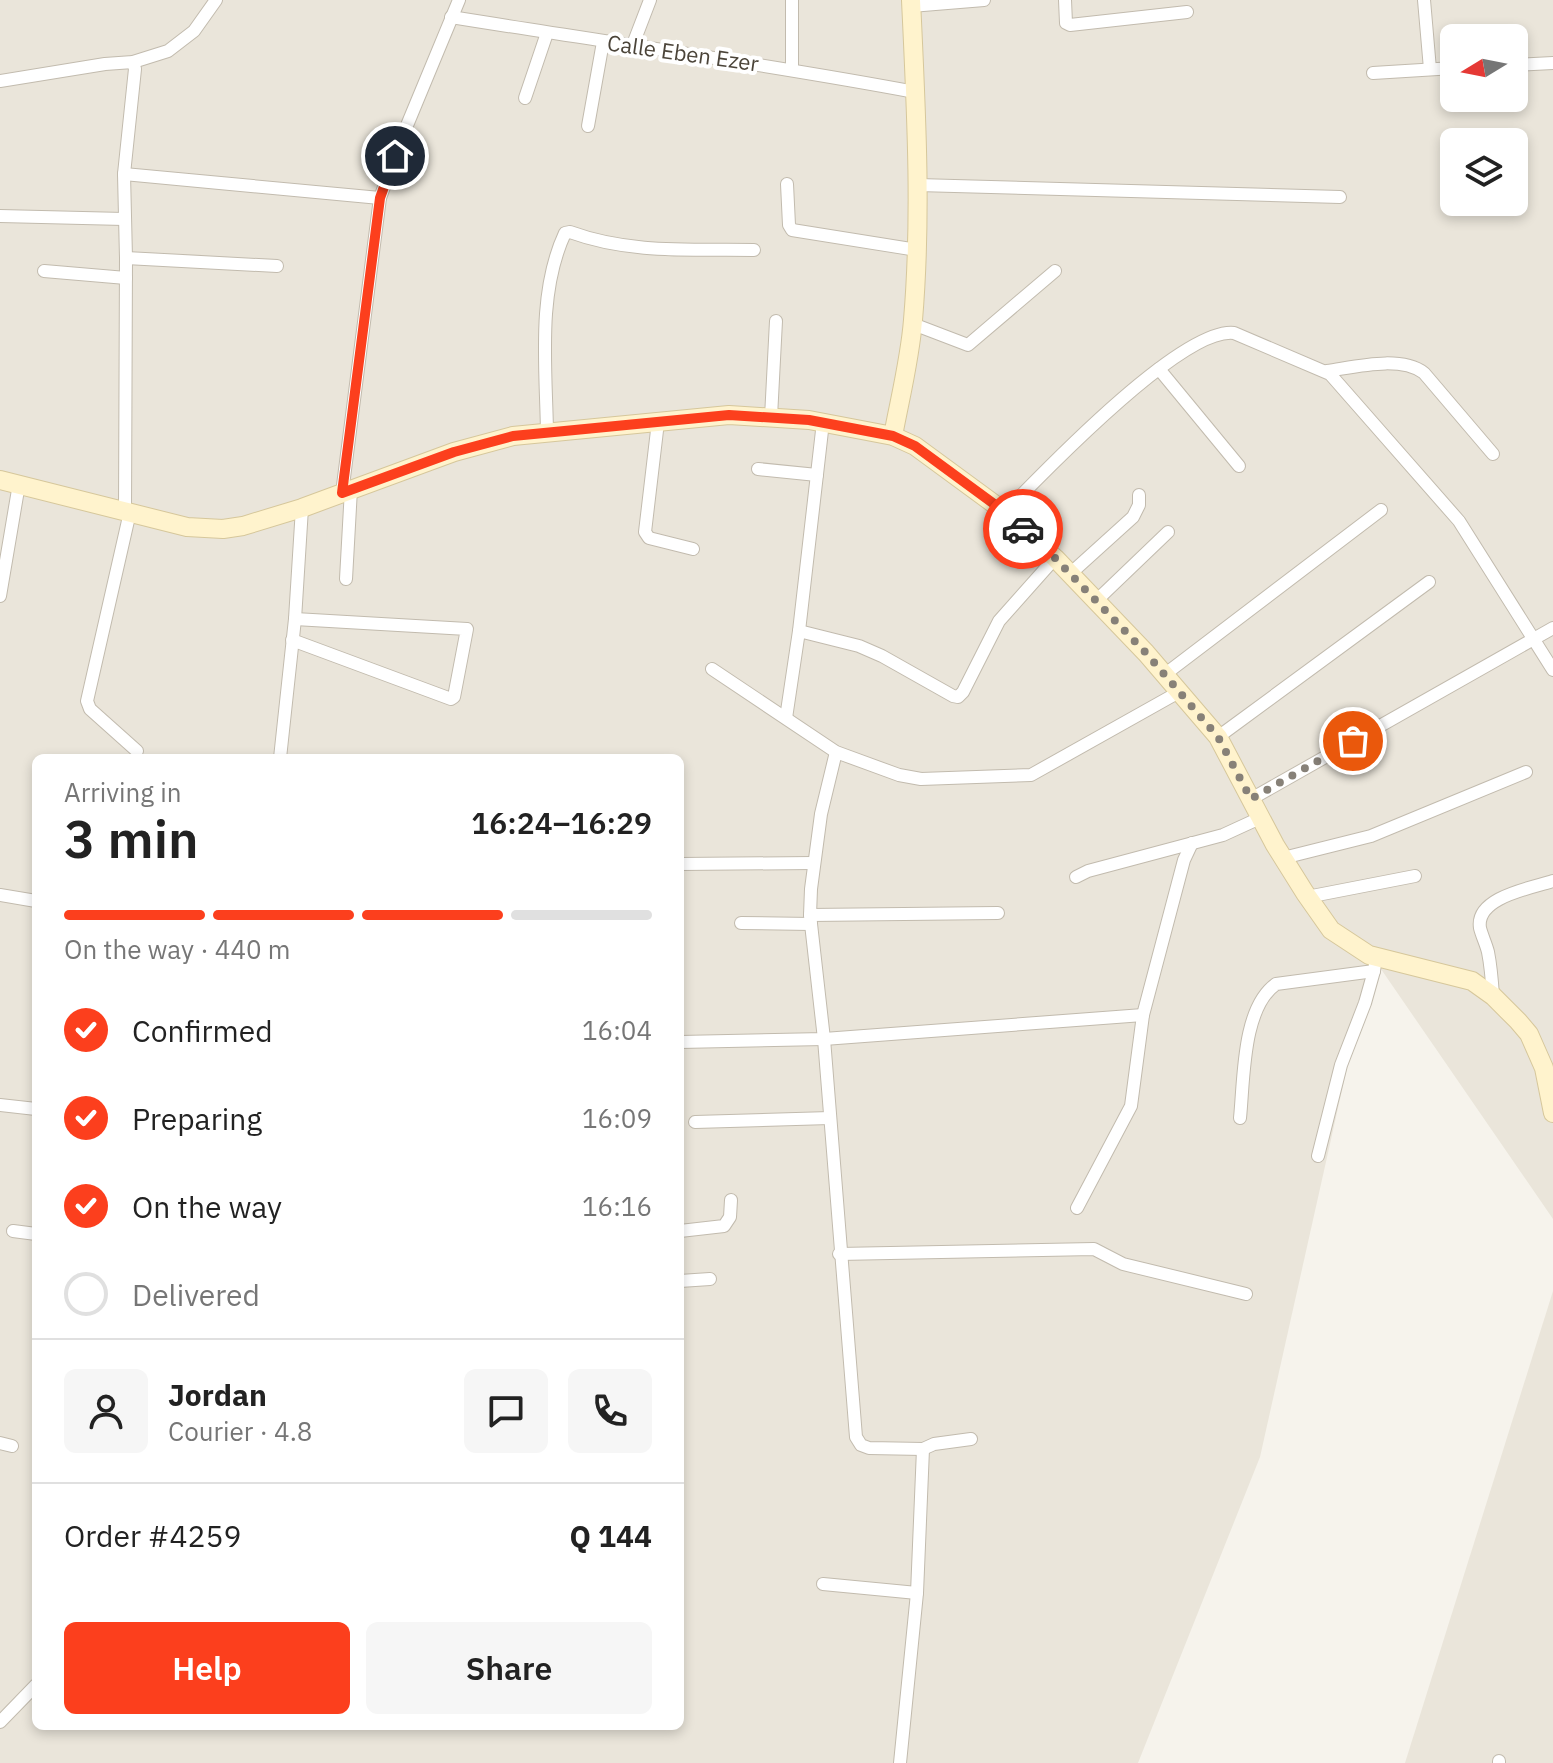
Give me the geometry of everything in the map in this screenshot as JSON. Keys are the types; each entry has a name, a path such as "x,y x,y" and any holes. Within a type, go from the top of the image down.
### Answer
{"street":[{"path":"0,81 133,62 168,51 194,31 216,0"},
{"path":"346,579 346,491 380,198 459,0"},
{"path":"632,47 650,0"},
{"path":"792,0 792,69"},
{"path":"893,436 913,324 917,250 918,185 911,3 984,0"},
{"path":"1065,0 1066,23 1070,25 1187,12"},
{"path":"1424,0 1430,69"},
{"name":"Calle Eben Ezer","path":"451,17 792,69 915,92"},
{"path":"525,98 547,33"},
{"path":"588,126 603,42"},
{"path":"133,62 135,69 124,174 127,511 87,701 90,709 137,751"},
{"path":"1528,64 1553,63"},
{"path":"1373,73 1440,69"},
{"path":"124,174 380,198"},
{"path":"787,184 789,225 792,230 917,250"},
{"path":"918,185 1340,197"},
{"path":"0,216 124,219"},
{"path":"547,432 546,330 551,272 565,233 627,247 754,250"},
{"path":"126,258 277,266"},
{"path":"44,271 126,278"},
{"path":"913,324 968,345 1055,271"},
{"path":"771,417 776,321"},
{"path":"1005,512 1098,418 1159,369 1203,342 1229,332 1327,371 1459,521 1553,670"},
{"path":"1327,371 1383,365 1416,367 1493,454"},
{"path":"1159,369 1239,466"},
{"path":"0,480 187,527 223,529 302,508 480,444 513,436 729,415 823,422 893,436 915,446 1005,512 1055,558 1164,675 1218,737 1260,818 1307,897 1341,939 1375,964"},
{"path":"658,422 645,532 649,538 693,549"},
{"path":"786,718 823,422"},
{"path":"758,469 817,475"},
{"path":"0,596 19,484"},
{"path":"1070,574 1133,517 1139,505 1139,495"},
{"path":"280,754 295,619 302,508"},
{"path":"1164,675 1381,510"},
{"path":"1096,601 1168,532"},
{"path":"799,631 871,651 958,697 999,621 1055,558"},
{"path":"1218,737 1429,582"},
{"path":"292,640 452,699 467,629 295,619"},
{"path":"1251,799 1553,628"},
{"path":"712,669 836,752 899,775 921,779 1031,775 1179,692"},
{"path":"836,752 813,863 811,919 824,1039 856,1437 861,1445 869,1448 923,1449 934,1444 971,1439"},
{"path":"1283,858 1371,836 1526,772"},
{"path":"1076,877 1088,871 1223,835 1260,818"},
{"path":"1077,1208 1131,1106 1143,1015 1184,860 1192,843"},
{"path":"684,864 813,863"},
{"path":"1307,897 1415,876"},
{"path":"1493,996 1491,967 1480,925 1482,915 1488,906 1504,896 1553,881"},
{"path":"0,895 32,900"},
{"path":"741,923 998,913"},
{"path":"1318,1156 1333,1090 1365,1003 1375,964"},
{"path":"1240,1118 1251,1027 1272,986 1375,964 1472,981 1493,996 1523,1027 1538,1051 1553,1113"},
{"path":"684,1042 824,1039 1143,1015"},
{"path":"0,1105 32,1109"},
{"path":"695,1122 830,1118"},
{"path":"684,1231 724,1226 730,1217 731,1200"},
{"path":"13,1231 32,1233"},
{"path":"839,1254 1094,1249 1123,1264 1246,1294"},
{"path":"684,1281 710,1279"},
{"path":"900,1763 917,1593 923,1449"},
{"path":"823,1584 917,1593"},
{"path":"0,1722 32,1689"}],"shaded area":[{"path":"0,0 1553,0 1553,1219 1372,956 1260,1457 1138,1763 0,1763"},
{"path":"1553,1291 1553,1763 1405,1763"}],"way so far":[{"path":"1023,529 1146,653 1218,737 1251,799 1353,741"}],"route":[{"path":"395,156 380,198 342,493 454,452 513,436 729,415 809,420 893,436 915,446 1005,512 1023,529"}]}
